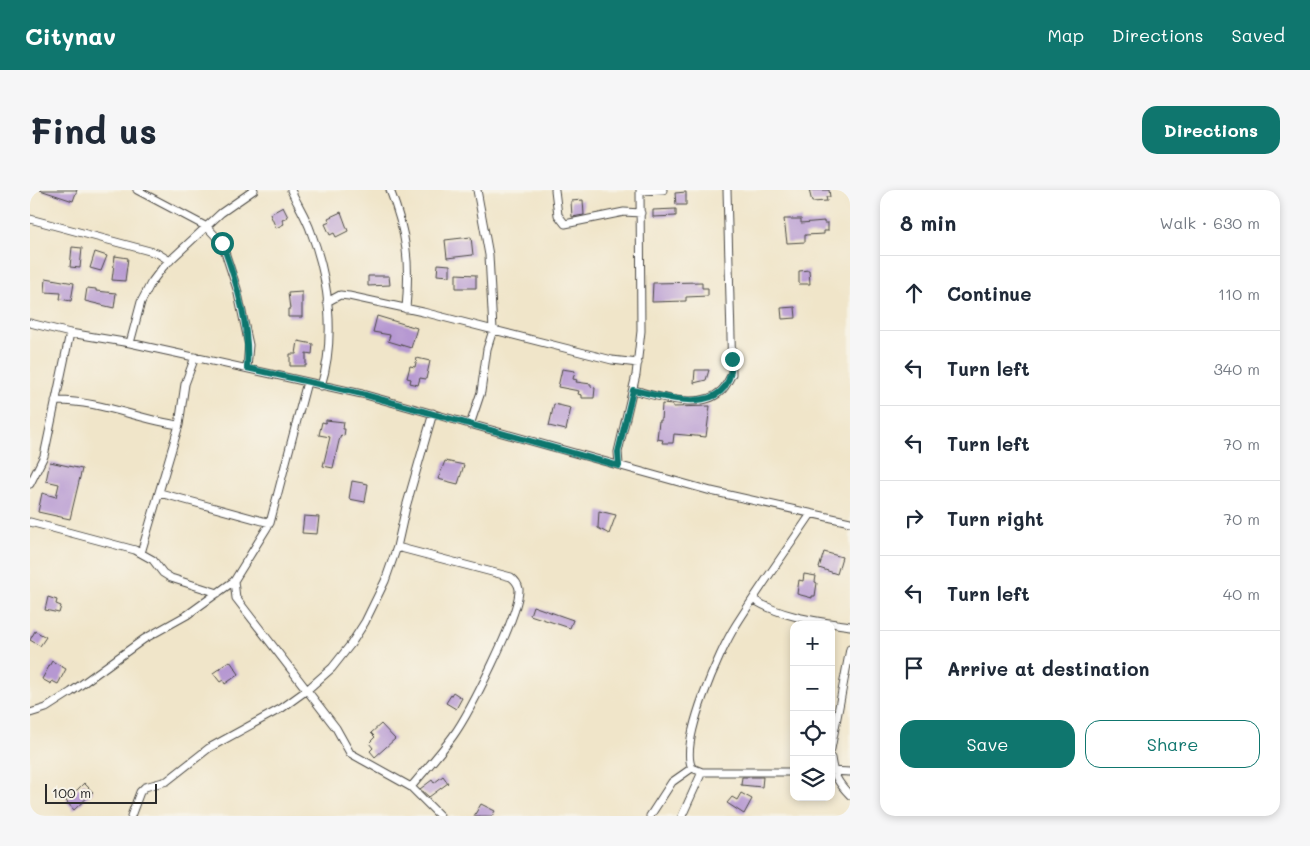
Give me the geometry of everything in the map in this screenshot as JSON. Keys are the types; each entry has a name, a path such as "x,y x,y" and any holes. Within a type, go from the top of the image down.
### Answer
{"street":[{"path":"137,190 207,227 222,243 237,289 248,345 247,368"},
{"path":"130,342 141,302 151,283 170,261 207,227 254,190"},
{"path":"291,190 311,232 324,276 327,302 328,364 321,386"},
{"path":"390,190 404,235 409,271 406,309"},
{"path":"470,425 481,392 487,349 492,330 489,255 478,190"},
{"path":"554,190 558,215 565,224 624,212 641,213"},
{"path":"619,466 618,452 638,363 642,288 640,191 663,190"},
{"path":"633,390 697,401 710,399 723,390 732,374 727,190"},
{"path":"30,219 157,254 170,261"},
{"path":"327,302 340,295 406,309 612,360 638,363"},
{"path":"30,323 70,333 130,342 362,394 711,491 850,522"},
{"path":"30,484 32,473 44,456 70,333"},
{"path":"141,553 179,425 185,384 195,357"},
{"path":"30,713 46,708 71,692 144,640 187,615 234,581 270,523 307,382"},
{"path":"55,401 74,401 92,404 179,425"},
{"path":"131,816 140,792 145,787 166,781 209,748 282,708 307,690 332,668 352,644 377,597 397,547 406,507 433,413"},
{"path":"160,493 270,523"},
{"path":"692,768 688,753 689,746 703,696 735,625 754,600 811,514"},
{"path":"30,522 141,553 153,560 163,573 171,578 218,593"},
{"path":"397,547 511,577 518,584 519,591 510,623 498,650 454,735 411,787"},
{"path":"234,581 236,598 336,728 350,753 411,787 440,816"},
{"path":"754,600 771,611 787,616 850,626"},
{"path":"835,728 850,650"},
{"path":"692,768 702,772 790,772"},
{"path":"650,816 672,782 692,768"},
{"path":"835,771 850,772"},
{"path":"682,816 702,772"},
{"path":"835,776 840,785 850,795"}],"building":[{"path":"40,190 77,190 73,201"},
{"path":"809,190 829,190 830,197 826,197 827,201 812,202"},
{"path":"686,192 686,205 676,205 675,193"},
{"path":"583,200 584,215 572,217 571,201"},
{"path":"283,207 288,217 282,220 284,224 276,228 270,214"},
{"path":"676,209 676,216 653,217 653,210"},
{"path":"341,212 348,231 336,237 334,233 330,235 325,224 330,222 328,218"},
{"path":"784,219 801,219 801,223 824,221 824,223 828,223 828,231 824,231 824,234 805,235 805,242 787,243"},
{"path":"471,237 473,255 447,258 445,240"},
{"path":"72,247 82,248 80,268 70,267"},
{"path":"95,252 107,256 101,271 90,268"},
{"path":"115,256 128,258 125,281 112,280"},
{"path":"438,264 450,265 450,276 437,275"},
{"path":"809,270 810,284 799,284 799,271"},
{"path":"456,274 476,275 476,288 456,288"},
{"path":"368,276 389,276 390,285 368,286"},
{"path":"46,278 74,283 71,301 60,299 61,293 45,292"},
{"path":"702,282 702,288 708,288 708,296 686,297 686,301 652,302 653,283"},
{"path":"87,288 116,293 114,308 85,301"},
{"path":"302,292 302,317 288,317 288,309 290,309 288,293"},
{"path":"795,307 796,318 782,319 781,308"},
{"path":"377,316 417,328 411,348 388,341 390,335 373,332"},
{"path":"298,341 313,344 312,354 306,353 306,366 290,366 290,354 296,354"},
{"path":"417,358 430,361 426,379 420,378 418,385 410,383 411,379 407,378 410,366 415,367"},
{"path":"562,369 575,371 573,379 577,380 576,382 591,384 591,387 595,388 594,398 582,398 582,395 578,394 579,391 558,387"},
{"path":"695,370 709,370 706,380 694,383"},
{"path":"554,404 571,408 566,430 549,426"},
{"path":"662,404 673,405 673,407 710,406 706,437 674,434 673,443 662,443 663,440 657,439"},
{"path":"326,420 344,422 344,436 341,435 333,468 323,466 330,437 319,435 322,422 326,423"},
{"path":"445,461 464,465 458,484 438,479"},
{"path":"50,462 82,469 70,519 38,512 42,493 56,497 59,484 46,481"},
{"path":"352,481 368,484 365,502 349,499"},
{"path":"599,511 616,515 609,534 598,528"},
{"path":"304,516 319,517 317,534 302,533"},
{"path":"824,552 842,557 837,574 819,568"},
{"path":"804,574 816,576 815,596 812,596 812,598 797,594 799,580 803,581"},
{"path":"48,597 57,600 56,604 61,606 59,613 45,610"},
{"path":"533,606 573,620 570,628 530,615"},
{"path":"35,631 46,637 40,646 30,640"},
{"path":"52,661 66,669 58,684 52,681 51,684 42,679"},
{"path":"230,661 239,674 225,684 223,680 220,682 213,673"},
{"path":"453,692 462,698 456,709 446,703"},
{"path":"381,724 395,739 375,757 370,751 373,748 369,743 375,737 371,733"},
{"path":"443,776 448,783 429,797 420,789 432,780 434,783"},
{"path":"742,777 763,777 762,787 741,785"},
{"path":"84,783 93,792 74,810 66,801"},
{"path":"741,793 752,799 744,814 727,803 732,797 737,800"},
{"path":"481,804 495,811 492,816 474,816"}],"route":[{"path":"222,243 237,289 248,345 247,368 362,394 619,466 618,452 633,390 664,397 697,401 710,399 723,390 732,374 732,359"}]}
